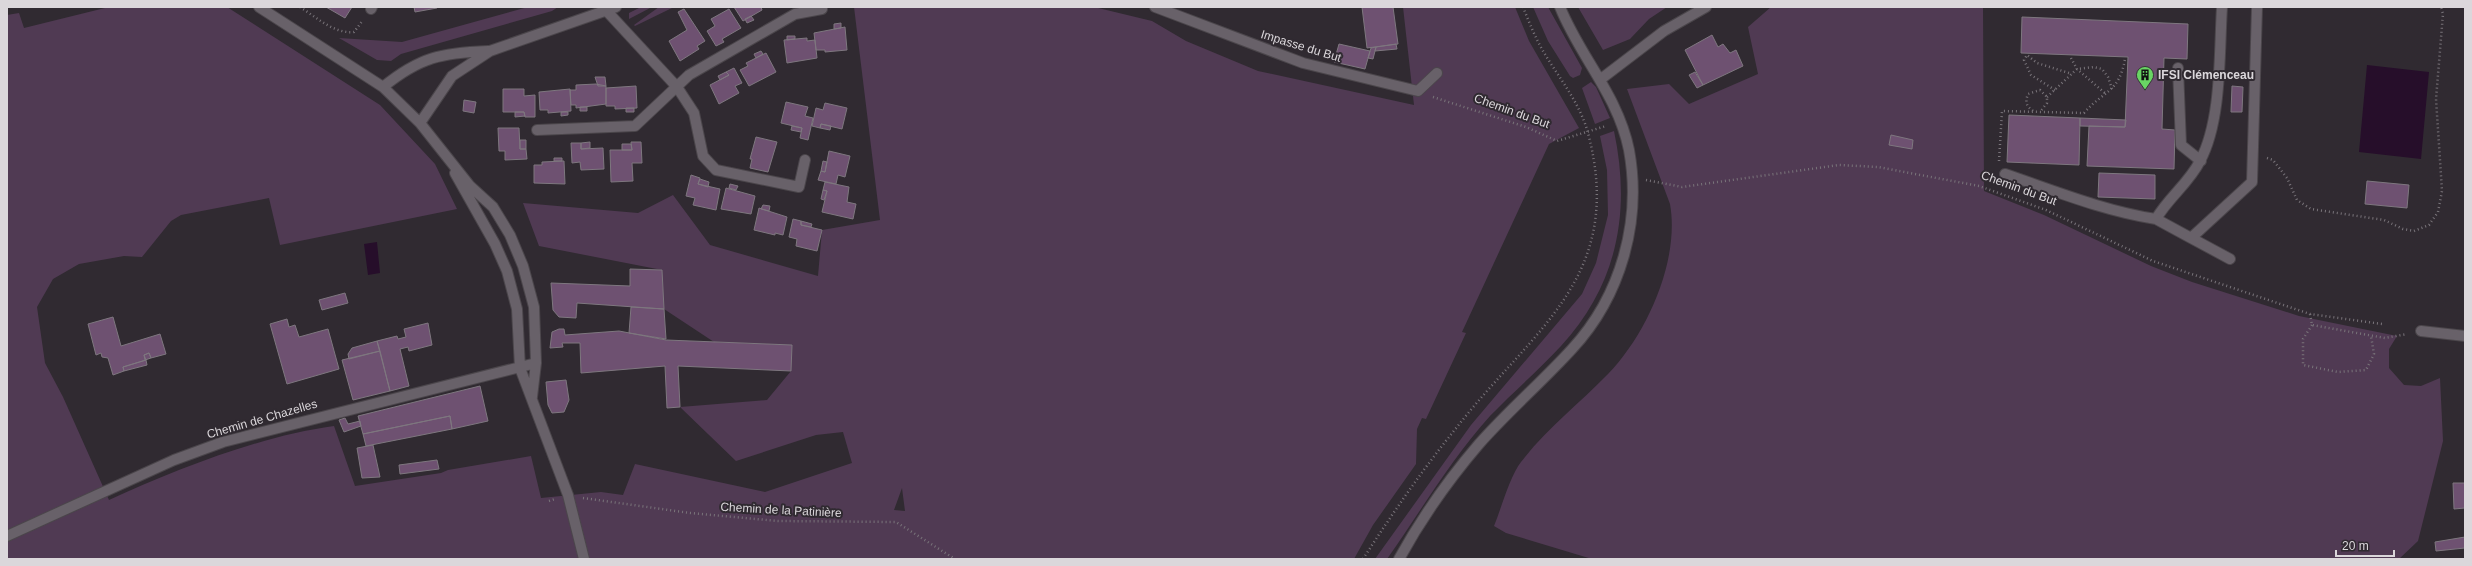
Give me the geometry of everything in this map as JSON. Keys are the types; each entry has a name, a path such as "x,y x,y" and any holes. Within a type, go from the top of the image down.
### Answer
{"street":[{"path":"259,7 383,87 420,123 470,186 493,207 512,241 523,266 534,307 536,363 532,397"},
{"name":"Impasse du But","path":"1155,7 1303,63 1418,90"},
{"path":"1399,559 1410,538 1478,445 1572,349 1604,306 1623,264 1632,216 1629,150 1620,121 1601,79 1560,7"},
{"path":"1601,79 1664,31 1706,7"},
{"path":"2156,219 2163,206 2183,188 2201,160 2215,120 2222,7"},
{"path":"2191,238 2252,182 2257,7"},
{"path":"420,123 452,76 490,51 608,8 677,87 694,113 702,156 716,170 799,188 805,160"},
{"path":"536,130 635,126 689,75 795,14 822,9"},
{"path":"383,87 400,73 417,62 453,52 490,51"},
{"path":"2178,68 2181,145 2201,160"},
{"path":"1418,90 1437,73"},
{"path":"449,160 464,191 495,244 507,271 517,309 520,368 568,495 584,559"},
{"path":"2005,174 2100,206 2132,215 2156,219 2230,259"},
{"path":"2421,331 2465,336"},
{"name":"Chemin de Chazelles","path":"7,536 174,460 223,442 536,363"}],"path":[{"path":"300,7 334,29 347,33 354,32 372,8"},
{"path":"1363,559 1389,519 1457,426 1560,308 1572,289 1589,249 1597,206 1595,163 1588,132 1578,108 1533,32 1523,7"},
{"path":"2254,152 2272,160 2287,178 2297,200 2311,209 2384,220 2403,229 2414,231 2429,225 2438,212 2442,190 2436,99 2443,14 2441,7"},
{"path":"2055,90 2031,75 2024,60 2027,55 2037,63 2072,74"},
{"path":"2071,58 2078,69 2106,94"},
{"path":"2005,174 1999,163 2002,111 2084,113 2093,103 2112,89 2122,74 2125,59"},
{"path":"2047,97 2078,69 2094,67 2102,69 2108,77 2112,89"},
{"name":"Chemin du But","path":"1418,90 1443,101 1526,127 1557,141 1620,121"},
{"path":"2033,112 2028,107 2026,100 2028,94 2033,90 2040,90 2047,97 2047,103 2039,112"},
{"name":"Chemin du But","path":"1631,177 1682,187 1839,165 1878,167 1979,186 2046,210 2153,261 2310,314 2382,324"},
{"path":"2310,314 2312,325 2303,338 2303,365 2338,372 2366,370 2374,354 2371,336"},
{"path":"2312,325 2385,338 2421,331"},
{"name":"Chemin de la Patinière","path":"598,500 690,513 778,521 896,522 955,559"}],"shaded area":[{"path":"109,7 227,7 380,105 435,164 457,209 280,245 269,198 181,215 171,221 142,257 124,256 79,264 53,279 37,307 45,363 63,397 109,500 162,477 219,455 277,437 334,426 355,486 441,473 448,470 531,456 541,498 601,492 623,495 635,464 765,492 852,463 843,432 816,435 736,461 680,407 767,400 791,371 792,345 714,342 664,309 662,270 539,246 523,203 638,213 673,195 710,245 818,276 822,230 880,220 854,7 1094,7 1152,21 1186,41 1258,71 1414,105 1403,7 1515,7 1529,41 1579,128 1549,144 1462,332 1466,333 1426,419 1422,418 1417,429 1416,464 1373,525 1354,559 7,559 7,15 19,13 24,28","holes":["902,488 905,511 894,510"]},
{"path":"528,7 558,7 552,11 401,54 391,61 377,60 339,38 402,42"},
{"path":"641,7 652,7 629,19 629,13"},
{"path":"659,7 674,7 635,26 634,25"},
{"path":"1533,7 1548,7 1582,68 1580,75 1573,78 1570,76 1548,41"},
{"path":"1578,7 1667,7 1649,19 1630,39 1603,50"},
{"path":"1771,7 1983,7 1984,191 2044,215 2151,266 2192,282 2299,316 2397,336 2389,349 2389,368 2404,385 2421,386 2440,378 2443,441 2418,541 2399,559 1592,559 1506,533 1494,526 1509,484 1521,462 1541,439 1608,374 1622,358 1636,338 1647,317 1665,272 1670,249 1672,226 1670,204 1627,89 1669,84 1689,104 1758,74 1748,27"},
{"path":"2367,65 2429,72 2421,159 2359,152"},
{"path":"1591,82 1596,87 1610,118 1595,124 1582,88"},
{"path":"1614,131 1619,161 1621,190 1620,218 1615,245 1607,272 1596,298 1580,322 1561,346 1490,416 1462,450 1387,559 1375,559 1471,425 1582,294 1596,263 1608,215 1607,170 1600,136"},
{"path":"377,242 380,273 368,275 364,244"}],"building":[{"path":"326,7 352,7 345,18"},
{"path":"414,7 437,7 437,8 415,12"},
{"path":"734,7 761,7 762,10 743,21"},
{"path":"1362,7 1393,7 1398,44 1367,48"},
{"path":"684,9 705,41 697,46 699,49 680,61 669,41 687,30 678,12"},
{"path":"729,9 741,28 722,39 724,42 716,46 707,31 715,26 711,19"},
{"path":"751,16 754,20 747,23 745,19"},
{"name":"IFSI Clémenceau","path":"2022,17 2188,24 2187,59 2164,58 2162,129 2175,130 2174,169 2087,166 2089,126 2125,127 2128,57 2021,53"},
{"path":"841,23 841,28 834,29 834,24"},
{"path":"845,27 847,50 825,52 825,50 816,50 814,33"},
{"path":"1712,35 1718,47 1723,44 1730,53 1736,50 1743,66 1703,85 1685,50"},
{"path":"787,36 795,36 795,39 787,40"},
{"path":"807,38 807,41 815,40 817,58 787,63 784,40"},
{"path":"1339,44 1370,51 1365,69 1334,62"},
{"path":"1396,44 1397,49 1375,51 1376,47"},
{"path":"1376,47 1373,59 1368,58 1371,48"},
{"path":"761,51 763,54 756,58 754,54"},
{"path":"766,53 776,72 749,86 740,70 748,66 746,63"},
{"path":"734,68 742,83 735,86 739,93 719,104 710,85 729,75 726,72"},
{"path":"726,72 729,75 720,80 718,76"},
{"path":"1695,72 1703,85 1697,88 1689,75"},
{"path":"595,77 605,77 606,86 598,86"},
{"path":"596,84 606,86 606,104 576,108 576,105 571,105 570,90 576,90 576,85"},
{"path":"636,86 637,108 615,109 615,106 606,106 606,88"},
{"path":"2232,86 2243,87 2242,112 2231,112"},
{"path":"503,89 524,89 524,96 535,95 535,117 525,117 524,112 503,112"},
{"path":"570,89 571,111 548,113 548,110 540,110 539,92"},
{"path":"464,100 476,102 474,113 463,111"},
{"path":"786,102 808,107 805,116 813,118 808,140 800,138 802,128 781,123"},
{"path":"825,103 847,108 842,129 821,124 820,128 812,126 816,108 823,110"},
{"path":"580,107 587,107 587,111 580,111"},
{"path":"626,108 634,108 634,112 626,112"},
{"path":"515,112 524,112 525,116 515,117"},
{"path":"561,112 568,112 568,115 561,116"},
{"path":"2009,115 2080,118 2079,165 2007,162"},
{"path":"2080,118 2126,120 2125,127 2080,126"},
{"path":"821,124 831,126 830,130 820,128"},
{"path":"792,126 802,128 801,132 791,130"},
{"path":"498,128 519,128 520,149 526,149 527,159 505,160 505,151 499,151"},
{"path":"1891,135 1913,140 1912,149 1889,145"},
{"path":"756,137 777,142 768,172 750,168 752,159 750,159"},
{"path":"520,140 526,140 526,149 520,149"},
{"path":"590,142 590,148 581,149 581,143"},
{"path":"631,142 641,142 642,163 632,163 633,181 611,182 610,150 632,150"},
{"path":"571,143 581,143 581,149 603,148 604,169 581,170 580,162 572,163"},
{"path":"622,144 631,144 632,150 622,150"},
{"path":"829,151 850,156 845,177 838,175 836,184 818,180 821,171 825,172"},
{"path":"554,158 562,158 562,161 554,161"},
{"path":"564,161 565,184 534,183 534,165 542,165 542,162"},
{"path":"823,161 827,162 825,172 821,171"},
{"path":"2099,173 2155,175 2155,199 2098,197"},
{"path":"691,175 700,178 698,184 720,189 716,210 693,205 695,198 686,196"},
{"path":"700,179 709,182 708,187 698,184"},
{"path":"2367,181 2409,185 2407,208 2365,204"},
{"path":"825,182 849,187 847,202 856,204 853,219 822,212 827,191 823,190"},
{"path":"730,184 738,186 736,190 729,188"},
{"path":"726,188 755,196 751,214 721,209"},
{"path":"823,190 827,191 824,200 821,199"},
{"path":"763,205 770,206 769,211 761,209"},
{"path":"759,208 787,217 783,235 775,233 775,235 754,230"},
{"path":"793,219 801,221 801,225 822,230 817,251 796,246 797,239 789,237"},
{"path":"801,221 812,224 811,227 801,225"},
{"path":"630,269 662,270 664,309 577,303 576,318 559,317 553,310 551,283 630,286"},
{"path":"345,293 348,303 322,310 319,300"},
{"path":"631,307 664,309 666,339 629,333"},
{"path":"113,317 121,346 160,334 166,354 151,358 149,353 144,355 146,360 123,367 124,371 113,375 108,358 102,357 101,353 96,355 88,324"},
{"path":"287,319 289,327 295,325 299,337 328,329 339,369 287,384 270,324"},
{"path":"428,323 432,345 409,351 408,347 400,349 409,386 390,391 377,341 397,336 398,339 406,337 404,329"},
{"path":"559,329 564,329 565,335 619,331 666,340 792,345 791,371 678,366 680,407 667,408 665,366 581,373 580,343 562,343 563,347 550,348 552,332"},
{"path":"377,341 380,351 349,359 348,354 352,348"},
{"path":"380,351 390,391 353,400 342,360"},
{"path":"149,353 151,358 145,360 144,355"},
{"path":"146,360 147,365 124,371 123,367"},
{"path":"566,380 569,400 564,412 552,413 548,405 546,382"},
{"path":"480,386 488,421 452,429 450,416 363,434 358,416"},
{"path":"450,416 452,429 366,446 363,434"},
{"path":"345,418 348,424 360,421 361,426 344,432 339,420"},
{"path":"373,445 380,477 362,478 357,448"},
{"path":"437,460 439,469 400,474 399,465"},
{"path":"2453,483 2465,483 2465,508 2454,509"},
{"path":"2465,537 2465,548 2436,551 2435,542"}],"place":[{"name":"IFSI Clémenceau","path":"2145,90"}]}
